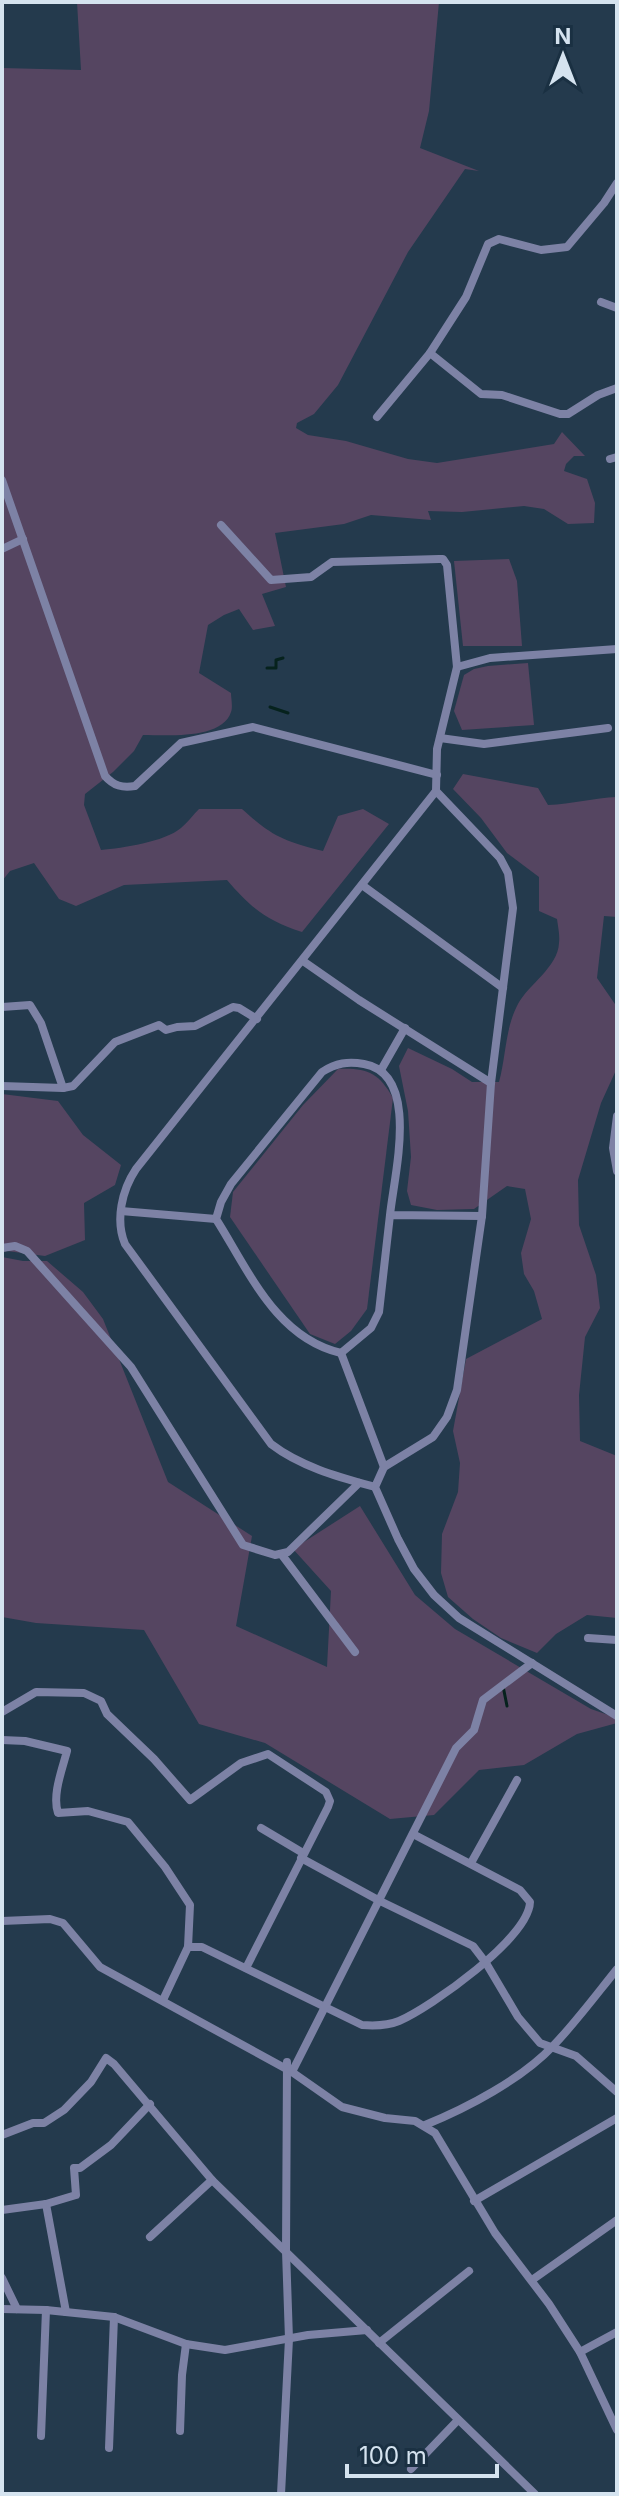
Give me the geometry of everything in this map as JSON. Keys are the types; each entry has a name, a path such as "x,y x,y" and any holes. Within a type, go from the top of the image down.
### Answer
{"street":[{"path":"377,417 430,353 466,297 488,244 499,239 541,250 567,247 617,183"},
{"path":"601,302 617,308"},
{"path":"430,353 481,394 502,395 560,414 568,414 598,395 617,388"},
{"path":"2,480 105,776 117,786 135,786 181,743 253,727 437,775"},
{"path":"221,525 271,580 311,577 332,562 443,559 447,565 457,667 440,738 436,791 136,1169 128,1181 121,1211 125,1244 271,1444 285,1454 338,1477 375,1487"},
{"path":"2,549 23,539"},
{"path":"457,667 490,658 617,649"},
{"path":"440,738 484,744 608,728"},
{"path":"436,791 500,858 508,873 513,908 491,1083 482,1216 457,1390 447,1417 433,1437 384,1467 375,1487 414,1569 434,1595 459,1618 617,1716"},
{"path":"362,885 503,988"},
{"path":"303,961 491,1083"},
{"path":"2,1007 30,1005 41,1023 63,1088"},
{"path":"2,1086 63,1088 79,1082 121,1038 159,1025 166,1030 190,1028 233,1007 257,1019"},
{"path":"381,1070 405,1028"},
{"path":"216,1219 231,1184 322,1072 334,1064 351,1062 381,1070 390,1080 401,1115 379,1312 371,1328 341,1353"},
{"path":"617,1116 613,1148 617,1171"},
{"path":"121,1211 216,1219"},
{"path":"390,1215 482,1216"},
{"path":"216,1219 284,1323 323,1349 341,1353"},
{"path":"2,1248 15,1246 27,1251 131,1367 239,1541 250,1548 282,1555 359,1483"},
{"path":"341,1353 384,1467"},
{"path":"282,1555 355,1652"},
{"path":"588,1638 617,1640"},
{"path":"281,2494 289,2339 286,2251 288,2068 380,1901 456,1748 474,1730 483,1700 532,1663"},
{"path":"2,1712 36,1692 84,1693 101,1701 107,1714 154,1759 190,1800 241,1763 268,1754 329,1796 328,1807 246,1968"},
{"path":"2,1740 25,1741 67,1751 55,1807 58,1813 88,1811 131,1825 165,1867 190,1905 188,1947 163,2000"},
{"path":"471,1863 517,1780"},
{"path":"261,1828 380,1901 468,1943 486,1963 518,2017 540,2043 576,2056 617,2092"},
{"path":"188,1947 202,1947 362,2025 391,2024 401,2020 486,1963 519,1926 530,1908 530,1902 520,1890 413,1834"},
{"path":"2,1921 50,1919 63,1923 100,1967 288,2068 350,2111 415,2121 435,2133 506,2250 532,2280 580,2352 617,2430"},
{"path":"425,2125 458,2111 504,2084 551,2048 617,1969"},
{"path":"2,2135 33,2123 44,2123 64,2110 91,2082 106,2058 122,2071 212,2180 535,2494"},
{"path":"2,2210 46,2204 76,2195 74,2168 80,2168 111,2145 150,2104"},
{"path":"474,2201 617,2118"},
{"path":"150,2237 212,2180"},
{"path":"46,2204 66,2312"},
{"path":"532,2280 617,2220"},
{"path":"379,2343 469,2271"},
{"path":"2,2278 17,2309"},
{"path":"2,2309 114,2317 186,2344 225,2350 367,2330"},
{"path":"41,2436 46,2310"},
{"path":"109,2448 114,2317"},
{"path":"580,2352 617,2332"},
{"path":"180,2431 186,2344"},
{"path":"411,2469 458,2420"}],"shaded area":[{"path":"77,2 439,2 429,111 420,148 479,171 465,169 408,252 338,385 314,414 297,423 296,428 308,435 437,463 554,444 562,432 585,456 574,456 564,471 587,479 595,503 594,523 568,524 544,509 524,506 462,512 428,511 431,520 371,515 344,524 275,533 286,587 262,594 275,626 253,630 239,609 208,625 199,673 231,693 232,710 226,721 205,732 143,735 134,751 85,794 84,805 101,850 154,841 174,833 199,809 242,809 279,836 323,851 338,816 363,809 389,824 302,932 260,912 227,880 124,885 76,906 59,899 34,863 10,871 2,881 2,68 81,70"},
{"path":"509,559 517,581 522,646 463,646 454,561"},
{"path":"528,663 534,725 462,730 454,711 464,675 488,666"},
{"path":"463,774 538,788 548,805 617,797 617,917 604,916 597,978 617,1007 617,1068 601,1103 578,1180 579,1225 596,1275 600,1308 585,1337 579,1395 580,1441 617,1456 617,1618 587,1615 556,1634 537,1653 501,1638 473,1619 448,1597 441,1573 442,1534 458,1492 460,1463 453,1431 466,1359 542,1319 534,1291 524,1274 521,1253 531,1219 525,1189 507,1186 474,1209 437,1210 411,1205 407,1191 411,1157 408,1111 399,1066 408,1048 472,1082 499,1082 514,1013 523,997 554,960 559,943 557,919 539,911 539,877 507,853 481,818 453,789"},
{"path":"338,1069 371,1073 393,1098 367,1309 351,1331 335,1344 310,1334 230,1217 233,1192 303,1105"},
{"path":"2,1094 58,1101 83,1135 121,1165 115,1185 84,1203 85,1240 45,1256 2,1253"},
{"path":"2,1257 47,1261 83,1292 103,1319 168,1482 252,1536 236,1626 327,1667 331,1591 293,1549 360,1506 415,1595 455,1629 591,1709 617,1718 617,1723 577,1734 524,1765 479,1770 434,1815 390,1819 265,1743 199,1724 144,1630 36,1623 2,1617"}],"waterway":[{"path":"267,668 276,668 276,660 283,658"},
{"path":"270,707 288,713"},
{"path":"503,1686 507,1706"}]}
